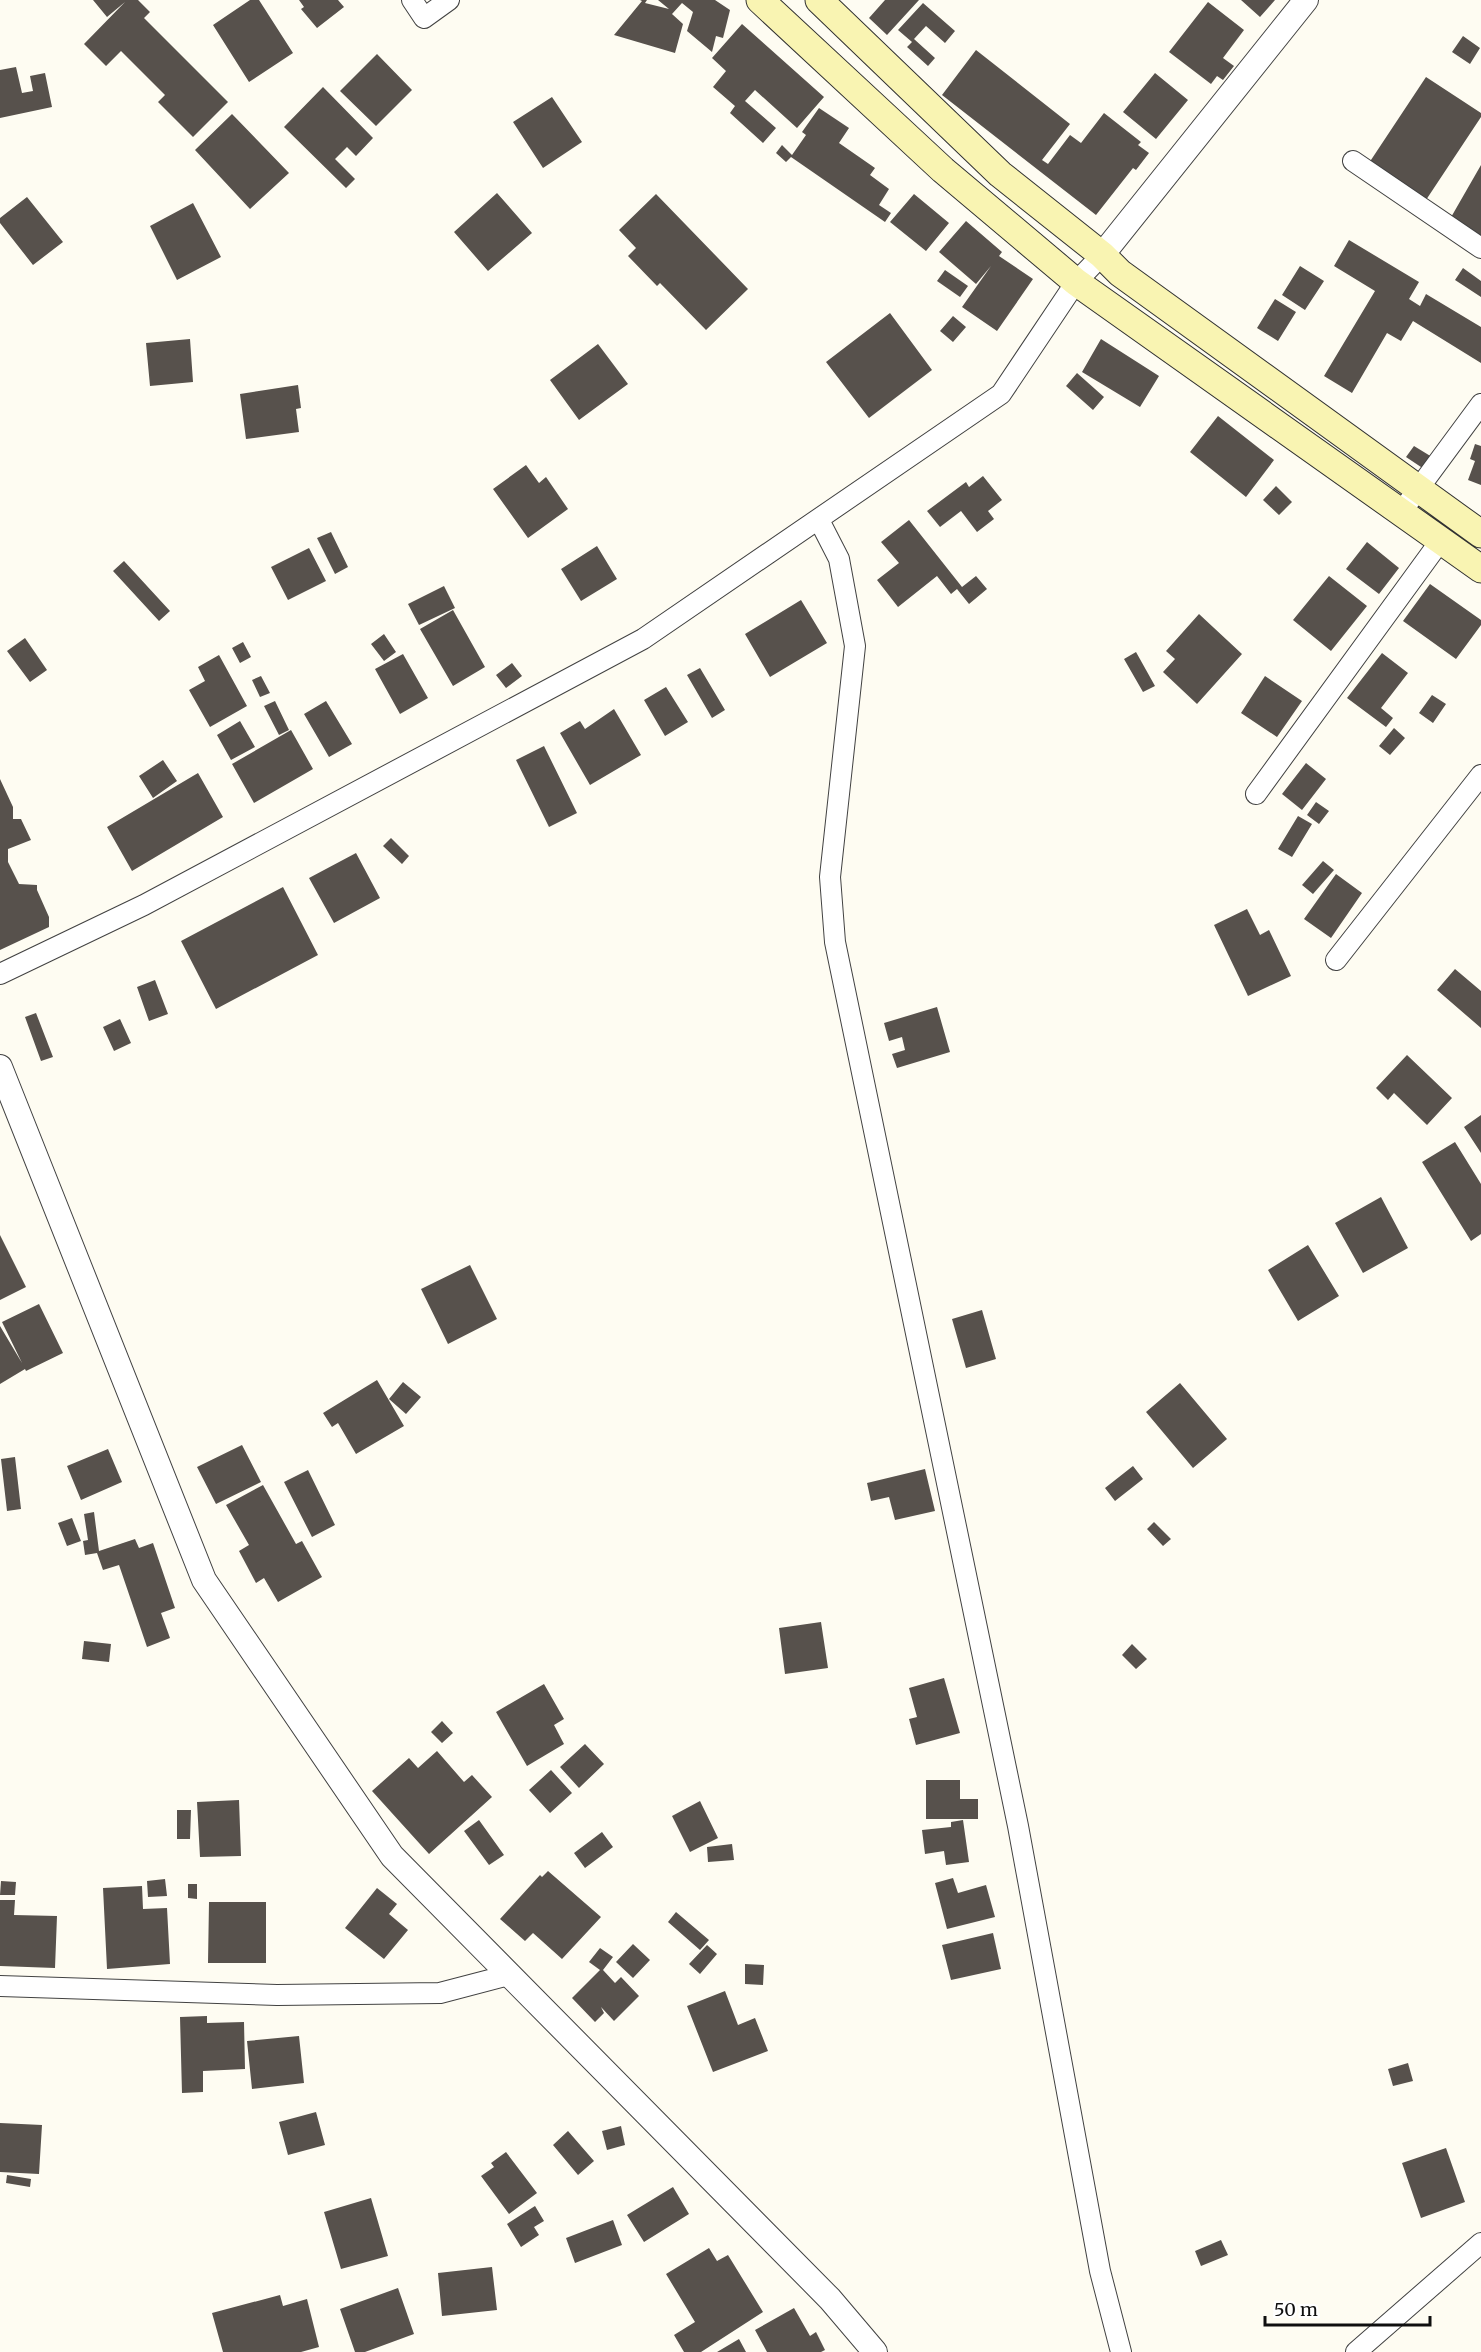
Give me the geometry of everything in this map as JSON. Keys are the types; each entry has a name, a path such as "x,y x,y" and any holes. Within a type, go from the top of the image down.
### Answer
{"main road":[{"path":"760,0 943,170 1076,282 1481,569"},
{"path":"819,0 1000,174 1102,255 1120,273 1481,534"}],"street":[{"path":"412,0 424,18 449,0"},
{"path":"0,974 144,905 643,639 1001,394 1076,282 1102,255 1306,0"},
{"path":"1353,161 1481,248"},
{"path":"1402,511 1481,405"},
{"path":"819,520 839,559 855,646 843,776 830,877 835,942 1018,1826 1100,2271 1121,2352"},
{"path":"1256,794 1442,540"},
{"path":"1336,960 1481,775"},
{"path":"0,1067 204,1580 392,1856 822,2290 875,2352"},
{"path":"0,1986 277,1995 440,1993 509,1975"},
{"path":"1356,2352 1481,2243"}],"building":[{"path":"93,0 138,0 150,12 144,18 228,102 193,137 158,102 165,95 121,51 106,66 84,44 125,2 107,17"},
{"path":"250,0 259,0 293,53 249,82 213,25"},
{"path":"299,0 338,0 344,7 317,28 301,9 304,7"},
{"path":"640,0 647,0 645,3 669,9 658,0 715,0 730,10 723,38 716,36 712,52 687,31 693,12 682,3 672,14 683,24 675,53 614,35 642,1"},
{"path":"885,0 919,0 887,35 869,18"},
{"path":"1241,0 1275,0 1260,17"},
{"path":"1208,2 1244,30 1223,58 1234,66 1223,80 1217,76 1211,84 1169,52"},
{"path":"923,3 955,31 945,43 926,26 914,39 935,58 928,66 907,47 912,42 898,30"},
{"path":"742,24 824,97 797,128 755,90 745,101 776,128 763,143 730,113 735,106 713,87 726,71 712,58"},
{"path":"1463,36 1480,48 1470,64 1452,52"},
{"path":"976,50 1070,124 1042,160 1048,164 1070,135 1081,143 1104,113 1141,142 1138,145 1149,153 1136,170 1133,168 1096,215 942,95"},
{"path":"377,54 412,90 376,126 340,91"},
{"path":"16,67 22,93 33,91 30,76 45,73 52,107 0,118 0,70"},
{"path":"1155,73 1188,100 1156,139 1123,112"},
{"path":"1426,77 1481,113 1481,117 1426,200 1369,163"},
{"path":"323,87 373,138 356,156 347,147 335,159 355,179 346,188 284,127"},
{"path":"552,97 582,142 543,168 513,122"},
{"path":"819,108 849,128 839,143 875,168 870,175 889,189 879,205 891,213 885,222 791,157 786,162 776,153 782,145 792,155 806,135 802,132"},
{"path":"232,114 289,173 250,209 195,150"},
{"path":"1481,165 1481,237 1450,219"},
{"path":"497,193 532,233 488,271 454,232"},
{"path":"656,194 748,289 706,330 660,283 657,286 628,256 636,248 619,230"},
{"path":"914,194 949,223 926,251 890,222"},
{"path":"27,197 63,242 33,265 0,223 0,218"},
{"path":"193,203 221,257 177,280 150,226"},
{"path":"966,221 1002,252 999,256 1033,279 997,331 962,307 991,266 976,284 939,252"},
{"path":"1349,240 1419,282 1409,299 1420,306 1426,294 1481,327 1481,363 1413,321 1401,341 1387,333 1352,393 1324,376 1375,291 1334,266"},
{"path":"1300,266 1324,281 1305,310 1282,295"},
{"path":"1463,268 1481,281 1481,297 1455,280"},
{"path":"945,270 968,286 960,297 937,281"},
{"path":"1275,299 1296,312 1278,341 1257,328"},
{"path":"890,313 932,370 869,418 826,362"},
{"path":"953,316 966,327 953,342 940,331"},
{"path":"190,339 193,382 150,386 146,343"},
{"path":"1101,339 1159,376 1140,407 1082,372"},
{"path":"598,344 628,384 579,420 550,380"},
{"path":"1077,373 1104,397 1093,410 1066,386"},
{"path":"298,385 301,408 296,409 299,432 246,439 240,394"},
{"path":"1218,416 1274,460 1246,497 1190,452"},
{"path":"1475,444 1481,446 1481,485 1468,480 1475,461 1470,459"},
{"path":"1414,446 1432,457 1424,469 1406,457"},
{"path":"526,465 539,483 546,477 568,509 528,538 493,489"},
{"path":"983,476 1002,500 988,511 994,519 977,532 961,511 940,527 927,511 966,482 969,487"},
{"path":"1276,486 1292,502 1279,515 1263,500"},
{"path":"909,520 962,587 976,576 987,589 969,604 957,589 951,594 937,576 898,607 877,580 899,563 881,542"},
{"path":"331,532 348,567 335,574 317,538"},
{"path":"1367,542 1399,568 1379,594 1346,569"},
{"path":"597,546 617,579 581,601 561,569"},
{"path":"309,548 326,581 288,600 271,567"},
{"path":"124,561 170,611 159,621 113,571"},
{"path":"1329,576 1367,606 1331,651 1293,620"},
{"path":"1430,584 1481,620 1481,625 1456,659 1403,621"},
{"path":"444,586 455,608 419,625 408,604"},
{"path":"801,600 827,643 770,677 745,634"},
{"path":"453,610 485,667 453,686 420,629"},
{"path":"1199,614 1242,654 1197,704 1163,672 1175,659 1166,651"},
{"path":"384,634 396,652 384,661 371,644"},
{"path":"25,638 47,670 30,682 7,651"},
{"path":"243,642 251,657 240,663 232,648"},
{"path":"1136,652 1155,686 1143,692 1124,659"},
{"path":"1382,653 1408,673 1381,708 1393,718 1386,727 1347,698"},
{"path":"403,654 428,698 400,714 375,669"},
{"path":"219,655 247,706 210,727 189,690 205,681 198,667"},
{"path":"512,663 522,676 506,688 496,675"},
{"path":"700,668 725,710 712,718 687,675"},
{"path":"261,676 270,693 260,697 252,680"},
{"path":"1265,676 1302,701 1277,737 1241,713"},
{"path":"666,687 688,722 665,736 644,700"},
{"path":"1432,695 1446,704 1433,723 1419,713"},
{"path":"275,701 289,730 279,735 264,706"},
{"path":"326,701 352,744 329,757 304,714"},
{"path":"614,709 641,755 590,785 560,733 580,721 585,729"},
{"path":"240,721 255,747 231,760 217,735"},
{"path":"1394,728 1405,738 1390,755 1379,746"},
{"path":"291,730 313,769 254,803 232,764"},
{"path":"544,746 577,813 549,827 516,760"},
{"path":"163,760 177,781 153,798 139,776"},
{"path":"1306,763 1326,779 1302,810 1282,794"},
{"path":"198,773 223,817 132,871 107,827"},
{"path":"0,779 13,807 13,819 21,819 31,840 8,849 8,862 19,884 37,885 49,917 49,927 0,950"},
{"path":"1316,802 1329,811 1319,824 1307,815"},
{"path":"1298,816 1312,824 1292,857 1278,849"},
{"path":"391,838 409,856 402,864 383,846"},
{"path":"356,853 380,898 334,923 309,878"},
{"path":"1323,861 1334,870 1313,894 1302,885"},
{"path":"1336,874 1362,893 1331,938 1304,919"},
{"path":"283,887 318,955 216,1009 181,941"},
{"path":"1247,909 1260,935 1269,930 1291,976 1248,996 1214,925"},
{"path":"1455,969 1481,991 1481,1028 1437,990"},
{"path":"155,980 168,1014 149,1021 137,987"},
{"path":"937,1007 950,1052 897,1068 892,1054 905,1050 902,1037 889,1041 884,1023"},
{"path":"36,1013 53,1057 41,1061 25,1017"},
{"path":"120,1019 131,1043 114,1051 103,1027"},
{"path":"1407,1055 1452,1098 1427,1125 1394,1093 1388,1100 1376,1088"},
{"path":"1481,1115 1481,1153 1464,1127"},
{"path":"1455,1142 1481,1184 1481,1234 1471,1241 1422,1162"},
{"path":"1381,1197 1408,1248 1363,1273 1335,1223"},
{"path":"0,1235 26,1287 0,1300"},
{"path":"1308,1245 1339,1296 1298,1321 1268,1270"},
{"path":"470,1265 497,1319 448,1344 421,1289"},
{"path":"39,1304 63,1353 26,1371 25,1369 0,1384 0,1326 22,1363 2,1322"},
{"path":"982,1310 996,1359 966,1368 952,1319"},
{"path":"377,1380 404,1426 356,1454 338,1423 332,1427 323,1413"},
{"path":"403,1382 421,1397 406,1414 389,1399"},
{"path":"1180,1383 1227,1439 1193,1468 1146,1412"},
{"path":"242,1445 261,1482 216,1504 197,1467"},
{"path":"108,1449 122,1482 81,1500 67,1466"},
{"path":"15,1457 21,1509 7,1511 1,1459"},
{"path":"1133,1466 1143,1479 1115,1501 1105,1488"},
{"path":"925,1469 935,1511 895,1520 889,1497 871,1501 867,1483"},
{"path":"308,1470 335,1525 312,1537 284,1482"},
{"path":"263,1485 296,1544 302,1541 322,1577 278,1602 264,1578 256,1583 239,1551 249,1545 226,1505"},
{"path":"94,1512 99,1551 135,1539 139,1548 153,1543 175,1608 161,1613 170,1638 147,1647 119,1565 103,1570 97,1553 85,1555 83,1541 88,1540 84,1514"},
{"path":"72,1518 81,1541 67,1546 58,1523"},
{"path":"1154,1522 1171,1539 1163,1546 1147,1529"},
{"path":"821,1622 828,1668 785,1674 779,1628"},
{"path":"84,1641 111,1644 109,1662 82,1659"},
{"path":"1132,1644 1147,1659 1136,1669 1122,1655"},
{"path":"944,1678 960,1733 916,1745 909,1719 917,1717 909,1688"},
{"path":"544,1684 564,1719 554,1725 564,1744 527,1766 496,1712"},
{"path":"442,1721 453,1733 442,1743 431,1732"},
{"path":"585,1744 604,1764 579,1788 560,1767"},
{"path":"437,1751 464,1782 472,1775 492,1797 429,1854 372,1791 409,1758 418,1768"},
{"path":"551,1770 572,1793 550,1813 529,1790"},
{"path":"926,1780 960,1780 960,1799 978,1799 978,1819 926,1819"},
{"path":"239,1800 241,1856 200,1857 197,1802"},
{"path":"700,1801 718,1838 690,1852 672,1816"},
{"path":"177,1810 191,1810 190,1839 177,1839"},
{"path":"479,1820 504,1855 489,1865 464,1831"},
{"path":"963,1820 969,1862 946,1865 944,1851 925,1854 922,1830 951,1827 951,1822"},
{"path":"602,1832 613,1847 585,1868 574,1853"},
{"path":"732,1844 734,1860 708,1862 707,1847"},
{"path":"548,1871 601,1917 562,1959 533,1933 525,1941 500,1919 540,1875 542,1877"},
{"path":"953,1878 958,1893 986,1885 995,1917 947,1929 935,1883"},
{"path":"165,1879 167,1896 148,1897 147,1881"},
{"path":"1,1881 16,1882 15,1895 0,1895"},
{"path":"188,1884 197,1884 197,1899 188,1898"},
{"path":"142,1886 143,1909 167,1908 170,1964 107,1969 103,1888"},
{"path":"377,1888 397,1904 389,1914 408,1930 384,1959 345,1928"},
{"path":"0,1900 15,1900 14,1915 57,1916 55,1968 0,1966"},
{"path":"209,1902 266,1902 266,1963 208,1963"},
{"path":"676,1912 709,1940 700,1950 668,1922"},
{"path":"993,1933 1001,1969 951,1980 942,1945"},
{"path":"633,1944 650,1960 633,1978 616,1962"},
{"path":"707,1945 717,1954 700,1974 689,1964"},
{"path":"600,1948 613,1957 603,1970 615,1983 621,1977 639,1996 614,2021 601,2007 604,2013 595,2022 572,1998 600,1970 589,1962"},
{"path":"745,1964 764,1965 763,1985 745,1984"},
{"path":"725,1991 738,2025 755,2018 768,2051 713,2072 687,2006"},
{"path":"207,2016 207,2023 244,2022 245,2069 203,2071 203,2092 182,2093 180,2017"},
{"path":"299,2036 304,2083 252,2089 247,2041"},
{"path":"1408,2063 1413,2081 1393,2086 1388,2069"},
{"path":"316,2112 325,2145 288,2155 279,2122"},
{"path":"0,2123 42,2125 39,2174 0,2172"},
{"path":"621,2126 625,2145 607,2150 602,2131"},
{"path":"568,2131 594,2161 578,2175 553,2145"},
{"path":"1446,2148 1465,2202 1421,2218 1402,2163"},
{"path":"506,2152 537,2193 509,2214 481,2176 494,2167 491,2163"},
{"path":"7,2175 31,2179 30,2187 6,2183"},
{"path":"673,2187 689,2214 644,2242 627,2215"},
{"path":"371,2198 388,2256 341,2269 324,2212"},
{"path":"535,2206 544,2221 534,2227 539,2235 521,2247 507,2224"},
{"path":"613,2220 622,2245 575,2263 566,2238"},
{"path":"1221,2240 1228,2255 1201,2266 1195,2251"},
{"path":"709,2248 717,2261 728,2255 763,2312 701,2352 684,2352 674,2335 695,2322 666,2274"},
{"path":"492,2267 497,2310 442,2316 438,2273"},
{"path":"398,2288 414,2334 365,2352 355,2352 340,2309"},
{"path":"280,2295 283,2306 307,2299 319,2347 301,2352 223,2352 212,2313"},
{"path":"794,2308 810,2336 816,2332 825,2350 821,2352 767,2352 755,2330"},
{"path":"739,2339 746,2352 717,2352"}]}
